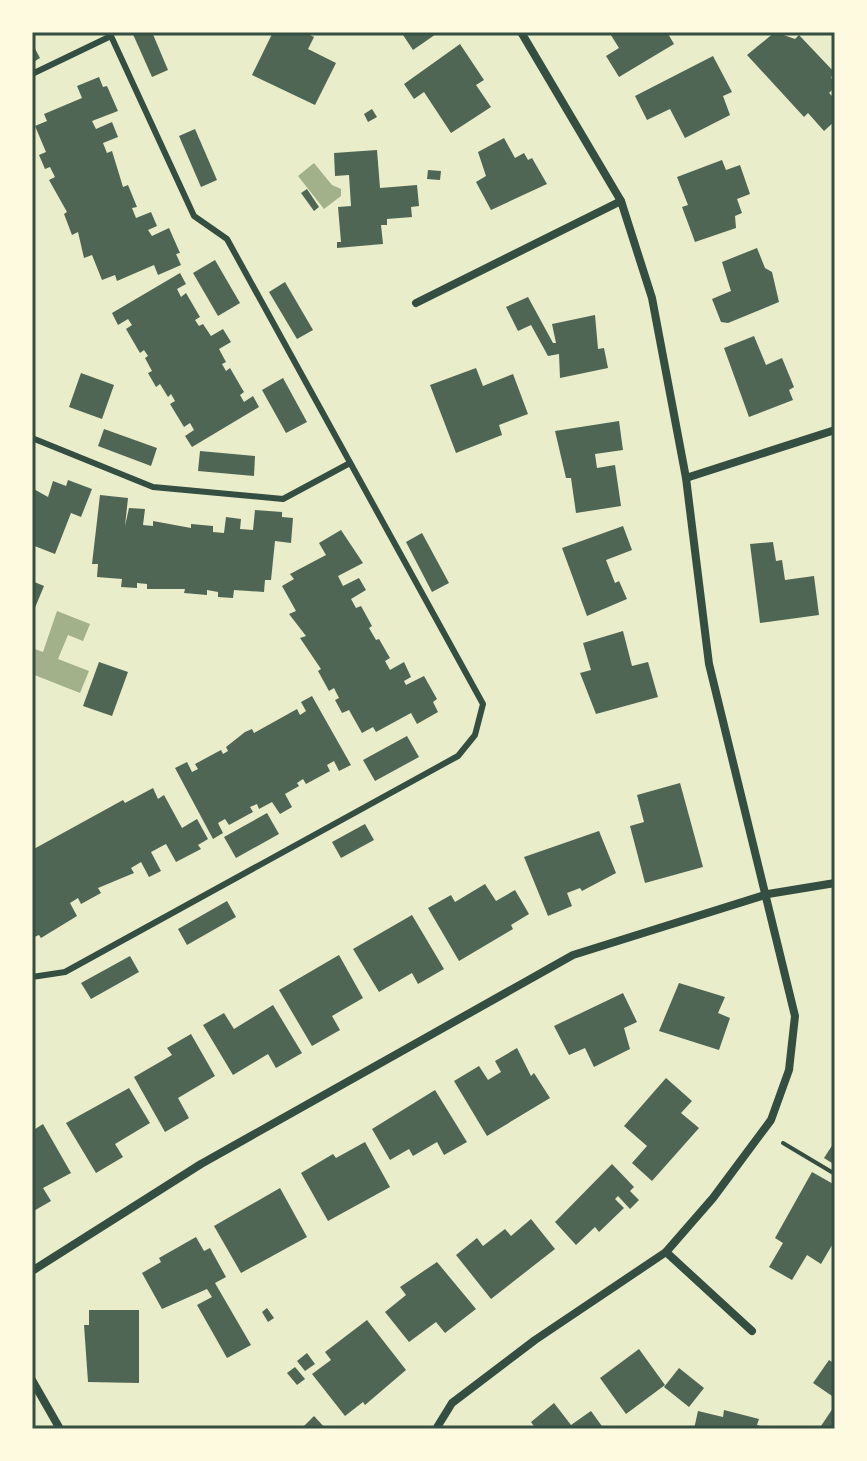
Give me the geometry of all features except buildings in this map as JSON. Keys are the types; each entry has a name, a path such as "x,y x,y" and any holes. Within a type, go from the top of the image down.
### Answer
{"street":[{"path":"436,1429 452,1403 535,1340 666,1252 713,1198 771,1120 789,1070 795,1016 768,894 709,664 686,478 652,298 621,201 521,32"},
{"path":"416,303 621,201"},
{"path":"686,478 835,430"},
{"path":"32,1271 201,1164 573,955 768,894 835,883"},
{"path":"666,1252 752,1331"},
{"path":"32,1380 60,1429"}],"lane":[{"path":"32,74 111,36 194,216 227,239 483,704 475,735 458,756 65,972 32,977"},
{"path":"32,438 153,487 283,499 350,463"}],"path":[{"path":"783,1143 835,1174"}],"shaded area":[{"path":"314,163 332,185 341,189 341,196 324,209 298,176"},
{"path":"57,611 90,624 83,641 68,635 58,659 89,671 80,693 32,674 32,648 43,652"}]}
